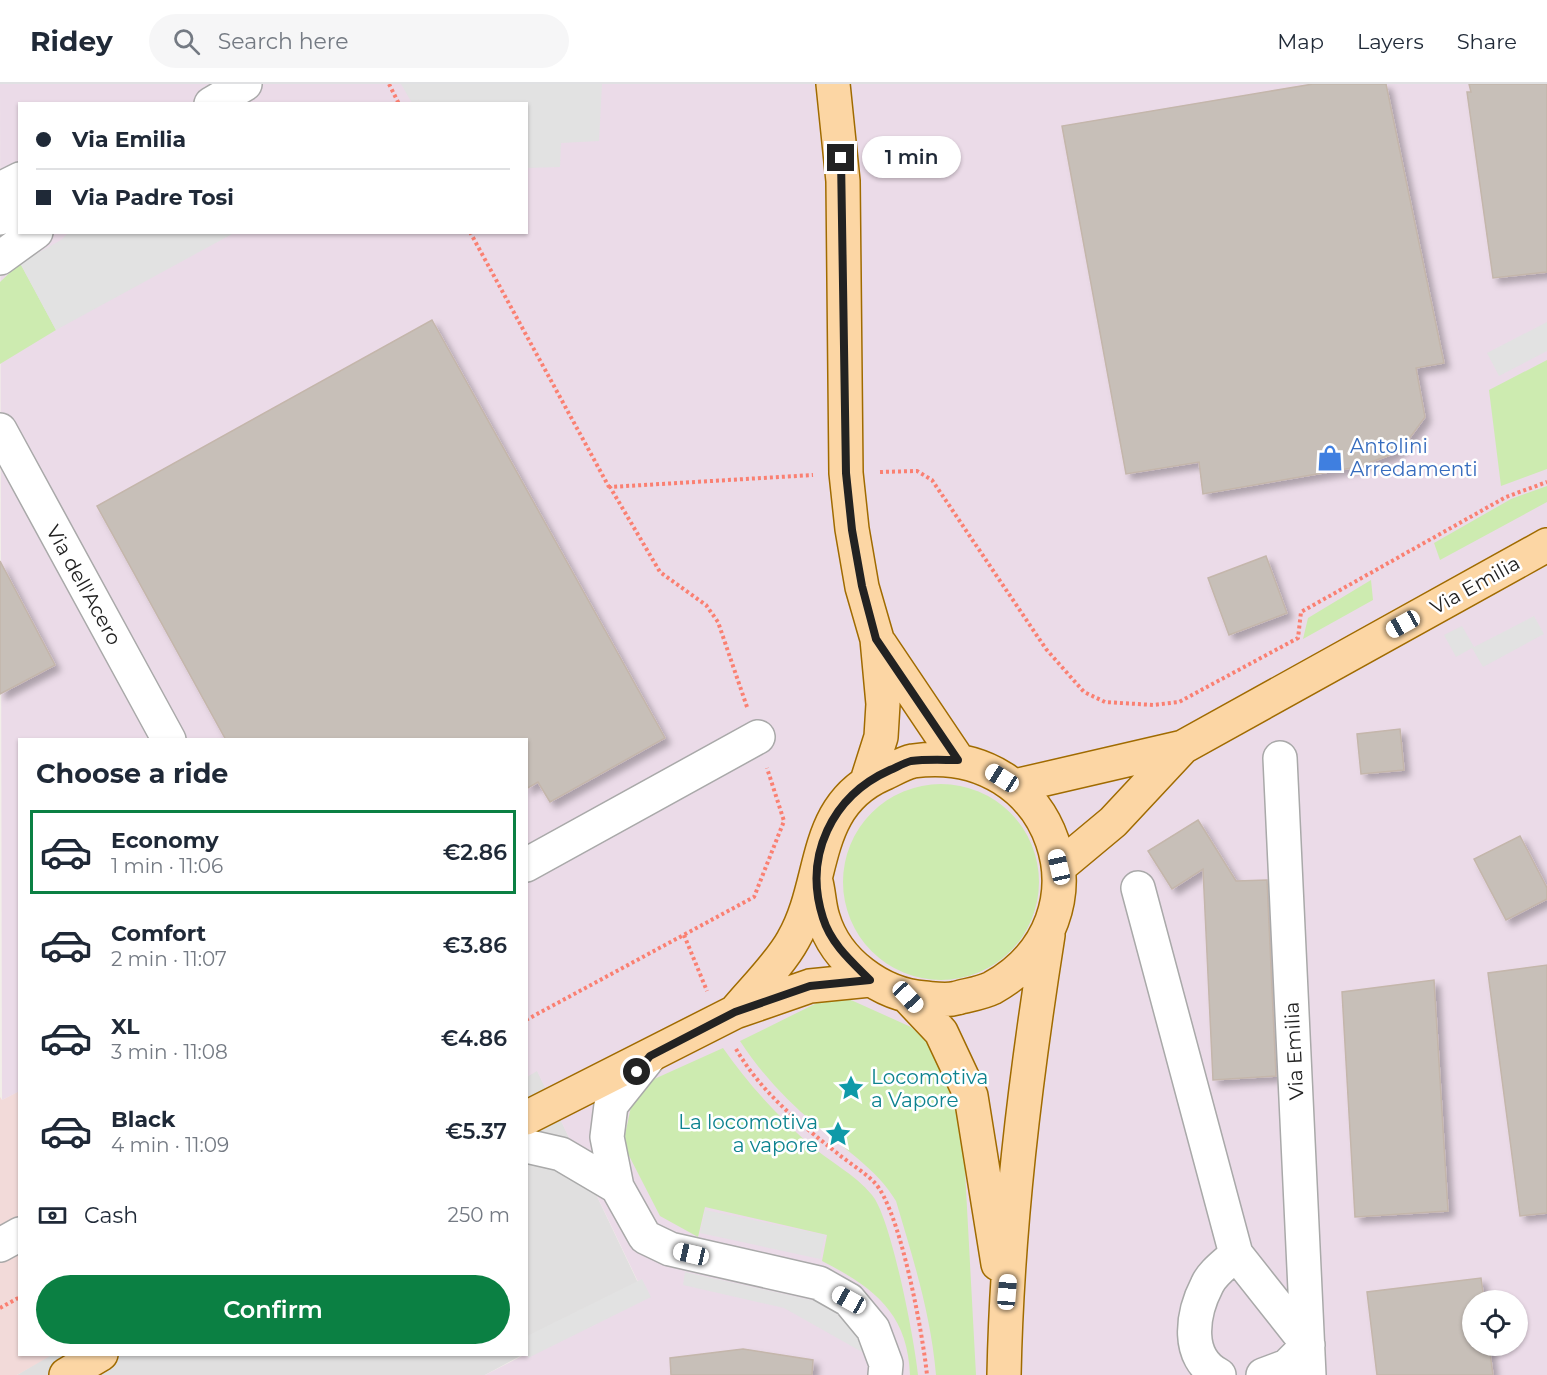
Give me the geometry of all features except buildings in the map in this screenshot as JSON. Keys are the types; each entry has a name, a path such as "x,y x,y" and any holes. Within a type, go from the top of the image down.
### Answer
{"main road":[{"path":"833,84 843,181 846,473 852,530 862,586 876,639 883,704 881,737 867,781"},
{"name":"Via Emilia","path":"1015,786 1183,747 1547,545"},
{"path":"876,639 958,760"},
{"name":"Via Emilia","path":"1059,867 1113,822 1183,747"},
{"path":"734,1027 793,941 816,882 820,852 830,825 846,800 867,781 910,761 958,760 988,769 1015,786 1037,809 1052,837 1059,867 1058,899 1048,929 1026,1074 1005,1313 1004,1375"},
{"path":"816,882 823,920 842,953 870,980 908,997 950,1000 991,988 1025,964 1048,929"},
{"path":"528,1117 650,1056 734,1027 810,986 870,980"},
{"path":"908,997 941,1032 971,1096 1005,1313"},
{"path":"66,1375 98,1356"}],"street":[{"path":"0,189 18,180"},
{"path":"0,218 18,209"},
{"path":"0,258 33,234"},
{"name":"Via dell'Acero","path":"0,430 168,738"},
{"path":"528,863 758,737"},
{"name":"Via Emilia","path":"1280,758 1308,1360"},
{"path":"1138,888 1236,1254 1308,1360 1263,1375"},
{"path":"650,1056 611,1105 607,1137 617,1186 645,1237 670,1249 819,1283 849,1300 873,1329 886,1364 885,1375"},
{"path":"528,1146 561,1154 617,1186"},
{"path":"0,1245 18,1235"},
{"path":"1219,1375 1205,1368 1196,1352 1195,1317 1208,1282 1236,1254"}],"path":[{"path":"389,84 398,102"},
{"path":"471,234 610,487 660,572 706,605 718,622 784,821 754,897 528,1019"},
{"path":"871,472 917,471 932,480 1046,649 1084,692 1105,702 1153,705 1179,702 1299,638 1301,612 1506,496 1547,482"},
{"path":"610,487 814,475"},
{"path":"684,935 707,992"},
{"path":"734,1027 758,1082 798,1121 874,1183 887,1202 915,1302 927,1375"},
{"path":"0,1308 18,1298"}],"shaded area":[{"path":"0,84 1547,84 1547,1375 485,1375 522,1356 528,1356 528,1353 641,1288 537,1071 528,1076 528,738 18,738 18,1092 2,1100"},
{"path":"401,84 602,84 599,141 561,143 560,167 528,168 528,102 411,102"},
{"path":"67,234 232,234 56,330 20,263 61,240"},
{"path":"1547,322 1547,351 1499,376 1487,353"},
{"path":"1534,616 1544,634 1483,667 1472,648 1456,657 1444,635 1462,626 1474,647"},
{"path":"537,1070 641,1289 528,1351 528,1076"},
{"path":"18,1092 18,1356 50,1356 17,1375 0,1375 0,1097 2,1100"},
{"path":"705,1210 825,1235 820,1259 700,1233"},
{"path":"685,1272 820,1302 846,1320 861,1337 862,1352 784,1308 683,1285"},
{"path":"642,1279 651,1297 528,1358 528,1336"},
{"path":"49,1356 520,1356 485,1375 17,1375"}],"green space":[{"path":"20,263 56,330 0,364 0,282"},
{"path":"1547,360 1547,469 1501,486 1489,390"},
{"path":"1547,486 1547,502 1440,560 1434,543 1511,499"},
{"path":"1371,580 1373,600 1303,639 1308,618"},
{"path":"951,784 979,791 996,800 1011,812 1023,827 1032,844 1038,863 1038,901 1032,920 1023,937 1011,952 996,964 979,973 960,979 931,980 903,973 886,964 871,952 859,937 850,920 844,901 843,872 850,844 859,827 871,812 886,800 903,791 922,785"},
{"path":"851,1000 911,1027 935,1049 962,1115 976,1375 936,1375 930,1331 909,1244 896,1201 888,1189 859,1159 784,1096 756,1064 740,1041 821,1001"},
{"path":"723,1048 752,1086 785,1121 816,1150 858,1181 872,1195 887,1228 894,1253 907,1309 918,1375 910,1375 908,1353 903,1335 884,1304 857,1281 822,1261 827,1235 705,1207 698,1237 660,1216 623,1144 632,1102 652,1080"}],"place":[{"name":"Antolini Arredamenti","path":"1330,458"},
{"name":"Locomotiva a Vapore","path":"851,1088"},
{"name":"La locomotiva a vapore","path":"838,1134"}],"route":[{"path":"637,1072 650,1056 735,1012 810,986 870,980 842,953 823,920 816,882 820,852 830,825 846,800 867,781 910,761 958,760 919,706 876,639 862,586 852,530 846,473 841,158"}]}
